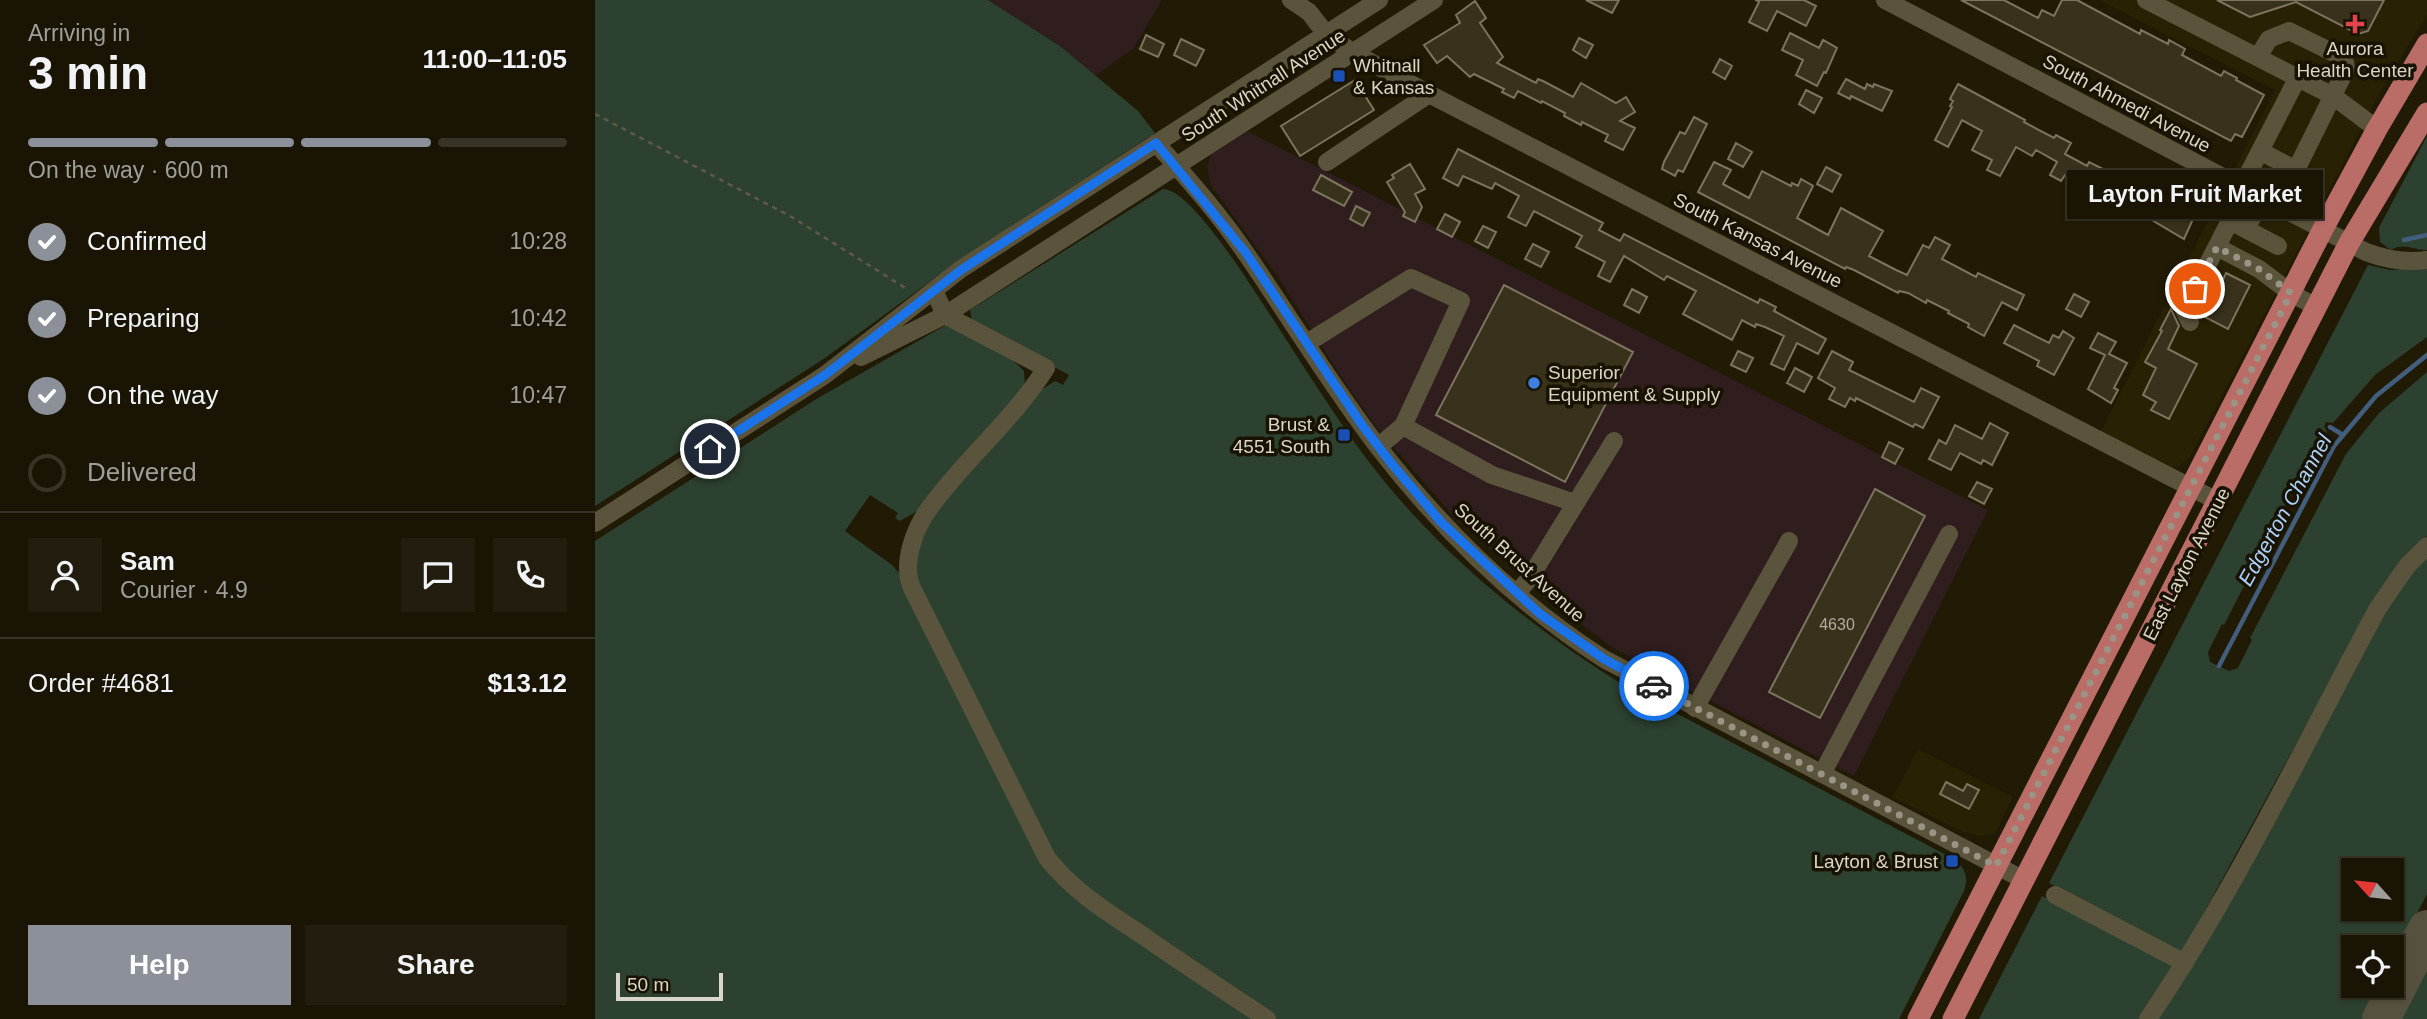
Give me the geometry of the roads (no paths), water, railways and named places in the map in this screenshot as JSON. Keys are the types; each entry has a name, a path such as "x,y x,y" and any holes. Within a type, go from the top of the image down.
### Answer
{"main road":[{"name":"East Layton Avenue","path":"1918,1019 2323,229 2377,128 2427,44"},
{"name":"East Layton Avenue","path":"1953,1019 2349,243 2427,113"}],"street":[{"name":"South Kansas Avenue","path":"1291,0 1309,12 1326,34 1352,52 1429,94 2217,501"},
{"name":"South Whitnall Avenue","path":"595,523 825,375 961,270 1379,0"},
{"name":"South Whitnall Avenue","path":"825,375 945,315 1434,0"},
{"name":"South Ahmedi Avenue","path":"1885,0 2349,243 2393,261 2427,260"},
{"path":"2146,0 2333,96 2377,128"},
{"path":"2258,57 2269,39 2289,31 2346,61 2346,69 2296,170 2260,151"},
{"path":"2242,186 2298,77"},
{"path":"1327,162 1429,94"},
{"name":"South Brust Avenue","path":"1156,143 1246,253 1378,447 1441,522 1517,593 1580,643 1695,708 2024,880"},
{"path":"2246,229 2263,197"},
{"path":"2190,323 2184,310 2230,221 2279,246"},
{"path":"2217,247 2259,269 2291,293 2316,307"},
{"path":"1307,343 1411,278 1461,302 1403,426 1378,447"},
{"path":"934,290 945,315 1046,368 1020,405 927,512 909,556 907,573 912,587 1047,858 1060,875 1101,907 1267,1019"},
{"path":"1403,426 1492,475 1575,503"},
{"path":"1517,593 1529,579 1613,441"},
{"path":"1822,775 1948,534"},
{"path":"1695,708 1789,541"},
{"path":"2148,1019 2185,963 2378,608 2407,566 2427,546"},
{"path":"2106,651 2134,665"},
{"path":"2055,895 2185,963"}],"waterway":[{"path":"2404,240 2427,235"},
{"name":"Edgerton Channel","path":"2219,666 2334,446 2376,396 2427,355"},
{"path":"2330,427 2343,435"}],"place":[{"name":"Aurora Health Center","path":"2355,24"},
{"name":"Whitnall & Kansas","path":"1339,76"},
{"name":"Layton Fruit Market","path":"2195,289"},
{"name":"Superior Equipment & Supply","path":"1534,383"},
{"name":"Brust & 4551 South","path":"1344,435"},
{"name":"Layton & Brust","path":"1952,861"}]}
